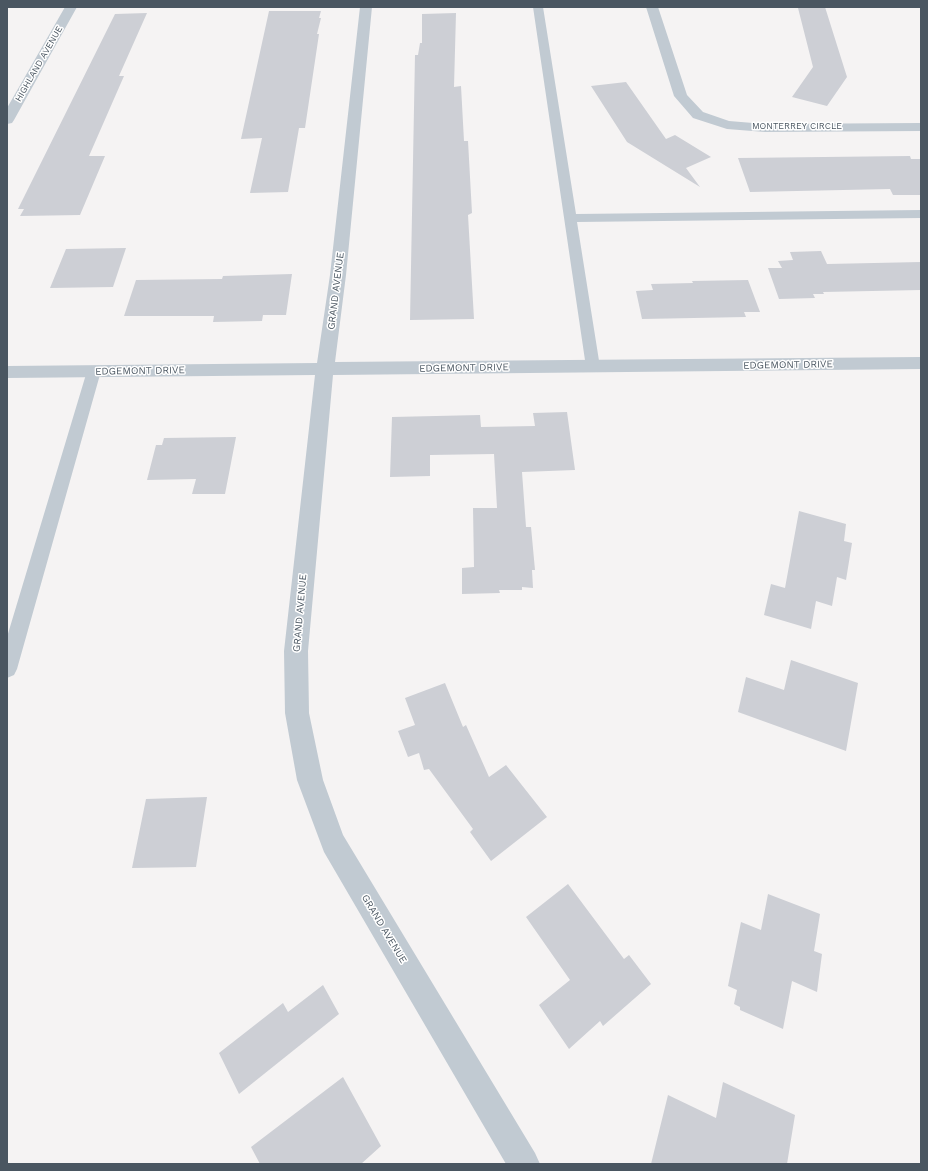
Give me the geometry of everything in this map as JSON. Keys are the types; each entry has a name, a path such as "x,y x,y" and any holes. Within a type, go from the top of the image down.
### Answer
{"street":[{"name":"HIGHLAND AVENUE","path":"7,120 71,7"},
{"name":"GRAND AVENUE","path":"366,7 338,275 325,369 296,651 297,713 310,780 333,843 524,1164"},
{"name":"MONTERREY CIRCLE","path":"652,7 681,96 698,115 727,125 765,128 921,126"},
{"name":"EDGEMONT DRIVE","path":"7,372 921,363"}],"lane":[{"path":"538,7 593,367"},
{"path":"571,218 921,214"},
{"path":"7,669 94,371"}],"building":[{"path":"825,7 847,77 827,106 792,97 813,67 798,8"},
{"path":"269,11 321,11 319,18 321,18 317,34 319,34 305,128 299,128 288,192 250,193 262,138 241,139"},
{"path":"147,13 119,76 124,76 89,156 105,156 80,215 20,216 24,209 18,209 115,14"},
{"path":"456,13 454,87 461,86 464,141 468,141 472,213 468,215 474,319 410,320 415,55 418,55 420,43 422,43 422,14"},
{"path":"626,82 666,139 675,135 711,157 686,168 700,187 627,142 591,86"},
{"path":"910,156 911,159 921,159 921,195 893,195 890,189 750,192 738,158"},
{"path":"126,248 113,287 50,288 66,249"},
{"path":"821,251 827,264 921,262 921,290 823,292 824,294 813,294 815,298 779,299 768,268 782,268 778,261 793,260 790,252"},
{"path":"292,274 286,315 263,315 262,321 213,322 214,316 124,316 136,280 222,279 223,276"},
{"path":"748,280 760,312 744,312 746,317 642,319 636,291 653,290 651,284 693,283 692,281"},
{"path":"567,412 575,470 522,472 526,527 531,527 535,570 532,570 533,588 522,587 522,590 499,590 500,593 462,594 462,568 474,567 473,508 497,508 494,454 430,455 430,476 390,477 392,417 480,415 481,427 535,426 533,413"},
{"path":"236,437 225,494 192,494 196,479 147,480 156,445 162,445 164,438"},
{"path":"799,511 846,524 844,541 852,543 846,580 837,577 832,606 816,601 811,629 764,615 771,584 785,588"},
{"path":"791,660 858,683 846,751 738,712 746,677 784,690"},
{"path":"445,683 463,727 466,725 489,777 506,765 547,817 491,861 470,832 473,829 429,769 424,770 419,753 408,757 398,731 415,725 405,698"},
{"path":"207,797 196,867 132,868 146,799"},
{"path":"568,884 624,959 629,955 651,984 603,1026 600,1021 569,1049 539,1005 570,980 526,917"},
{"path":"768,894 820,914 814,951 822,954 817,992 792,981 783,1029 740,1010 740,1007 734,1004 737,990 728,986 741,922 761,930"},
{"path":"323,985 339,1014 239,1094 219,1053 283,1003 288,1012"},
{"path":"343,1077 381,1146 361,1164 260,1164 251,1147"},
{"path":"723,1082 795,1115 787,1164 651,1164 668,1095 716,1118"}]}
